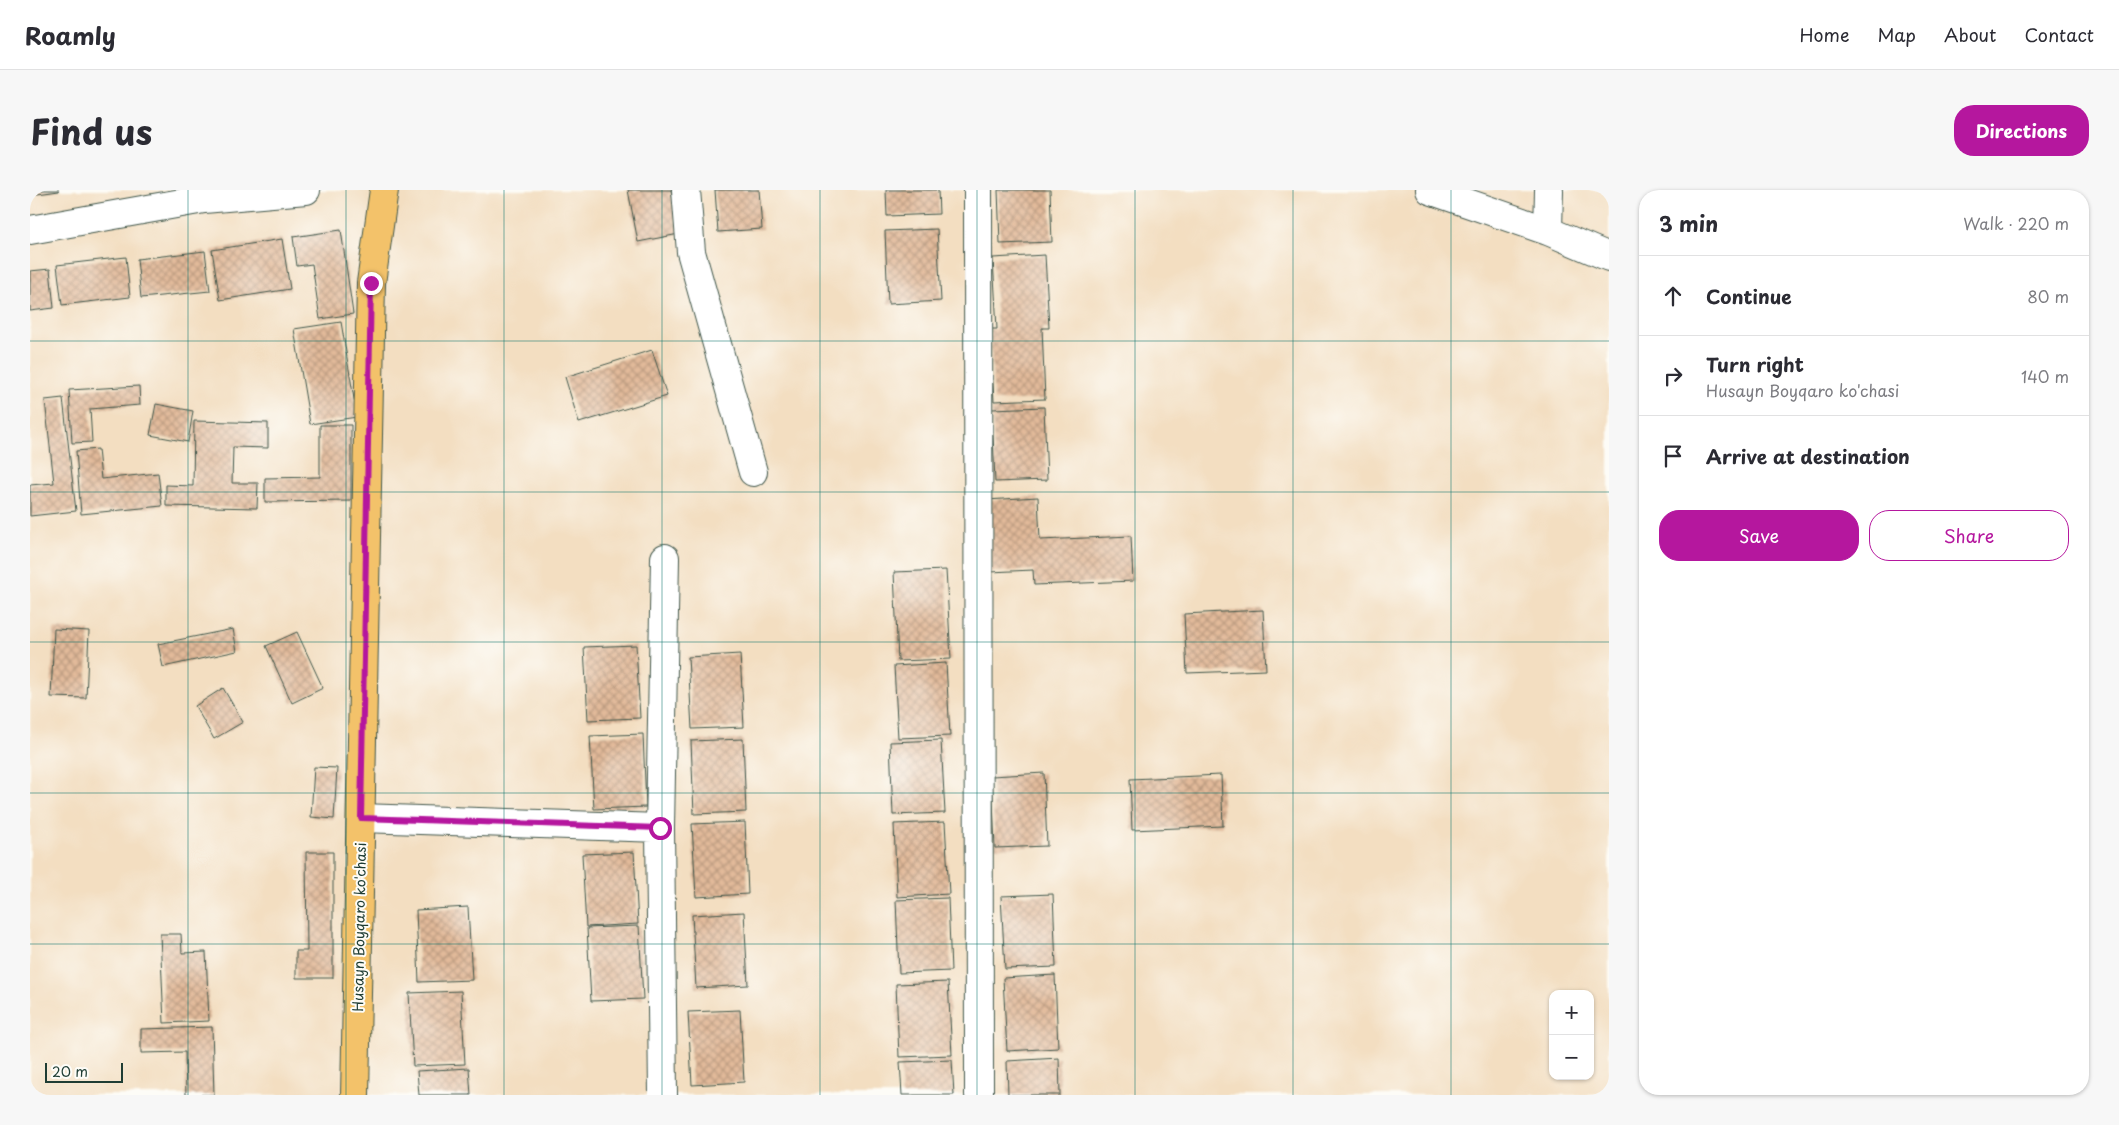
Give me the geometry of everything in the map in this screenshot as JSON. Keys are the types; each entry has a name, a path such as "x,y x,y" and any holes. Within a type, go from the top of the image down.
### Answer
{"main road":[{"name":"Husayn Boyqaro ko'chasi","path":"355,1095 371,283 384,190"}],"street":[{"path":"30,230 203,194 306,190"},
{"path":"686,190 691,252 753,472"},
{"path":"978,190 979,1095"},
{"path":"1430,190 1548,231 1609,257"},
{"path":"1548,231 1549,190"},
{"path":"662,1095 660,828 665,558"},
{"path":"361,818 660,828"}],"building":[{"path":"30,190 59,190 59,191 30,195"},
{"path":"628,190 671,190 679,234 638,242"},
{"path":"715,190 759,190 762,229 718,232"},
{"path":"886,190 938,190 939,214 887,216"},
{"path":"998,190 1050,190 1052,242 1000,244"},
{"path":"937,229 941,301 888,304 885,231"},
{"path":"341,230 353,314 320,319 312,264 297,266 293,237"},
{"path":"282,239 290,289 220,300 212,250"},
{"path":"205,251 210,291 141,298 137,259"},
{"path":"1045,255 1049,328 1042,328 1045,399 994,401 990,329 997,329 993,258"},
{"path":"126,257 130,297 62,305 57,265"},
{"path":"50,269 54,308 30,311 30,271"},
{"path":"341,322 357,417 310,424 294,329"},
{"path":"652,350 667,396 579,423 565,377"},
{"path":"139,386 140,405 90,409 92,442 72,443 69,390"},
{"path":"63,398 76,511 30,516 30,485 54,483 45,400"},
{"path":"156,404 193,411 188,442 150,435"},
{"path":"1044,407 1047,480 995,482 992,409"},
{"path":"194,421 268,423 268,448 233,447 232,483 258,483 257,508 166,506 166,485 193,486"},
{"path":"320,425 351,425 351,501 265,502 265,478 320,477"},
{"path":"98,449 101,479 158,473 162,506 81,514 76,451"},
{"path":"1038,497 1040,540 1131,536 1133,581 1034,585 1033,570 990,572 986,500"},
{"path":"946,570 951,659 898,661 894,572"},
{"path":"1263,610 1266,670 1187,673 1184,614"},
{"path":"54,629 89,631 86,698 51,697"},
{"path":"233,629 237,651 163,667 158,644"},
{"path":"297,632 323,688 292,703 266,646"},
{"path":"636,645 640,718 588,720 584,647"},
{"path":"740,654 744,727 692,729 688,657"},
{"path":"946,663 950,736 898,738 894,666"},
{"path":"223,688 243,722 214,739 195,706"},
{"path":"643,734 646,807 594,809 590,736"},
{"path":"743,739 746,812 694,814 691,741"},
{"path":"941,740 945,813 893,815 890,742"},
{"path":"314,767 337,768 334,819 311,817"},
{"path":"1044,773 1047,846 995,848 992,776"},
{"path":"1221,775 1223,826 1132,830 1130,779"},
{"path":"745,822 748,894 696,897 692,824"},
{"path":"945,822 949,894 897,897 894,824"},
{"path":"306,852 333,852 333,978 296,978 296,951 307,951"},
{"path":"634,852 638,924 586,927 582,854"},
{"path":"1053,894 1056,967 1005,969 1001,896"},
{"path":"948,898 951,971 899,973 896,900"},
{"path":"468,907 472,980 419,982 416,910"},
{"path":"744,912 748,985 696,988 692,915"},
{"path":"639,926 643,999 591,1001 587,928"},
{"path":"160,934 181,934 182,953 206,952 209,1021 164,1023"},
{"path":"1055,975 1058,1048 1007,1051 1003,978"},
{"path":"948,982 952,1055 899,1057 896,984"},
{"path":"461,991 465,1064 413,1066 409,993"},
{"path":"740,1010 744,1082 692,1085 688,1012"},
{"path":"212,1027 214,1095 186,1095 185,1052 141,1053 141,1029"},
{"path":"1059,1058 1060,1095 1008,1095 1007,1061"},
{"path":"952,1060 954,1095 902,1095 900,1062"},
{"path":"469,1068 471,1095 419,1095 417,1071"}],"route":[{"path":"371,283 361,818 660,828"}]}
